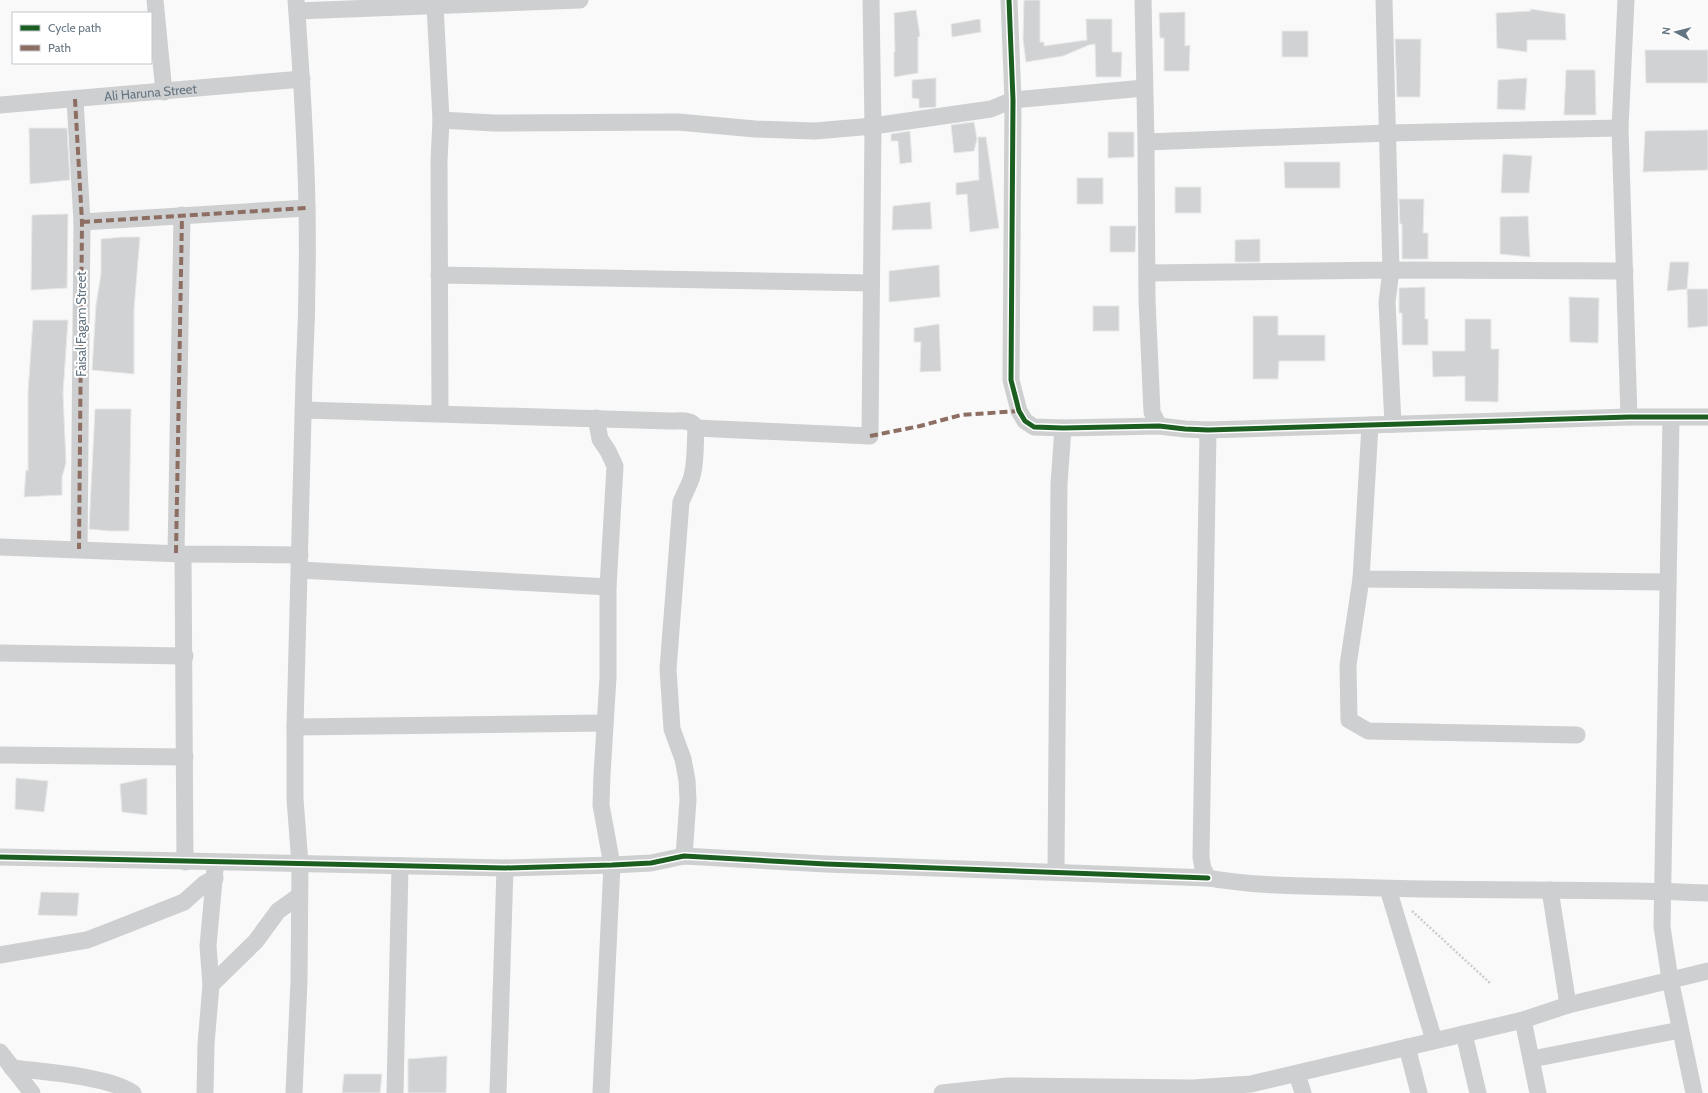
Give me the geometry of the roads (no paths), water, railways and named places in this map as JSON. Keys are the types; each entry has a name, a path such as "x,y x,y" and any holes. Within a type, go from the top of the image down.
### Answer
{"street":[{"path":"154,0 164,92"},
{"path":"294,1093 299,981 300,864 295,800 295,727 306,325 307,208 302,79 297,5 435,5 580,0"},
{"path":"696,428 870,436 872,126 871,0"},
{"path":"1009,0 1013,100 1011,380 1019,411 1025,421 1034,428 1158,426 1208,430 1629,417 1708,417"},
{"path":"1143,0 1147,273 1152,412 1158,426"},
{"path":"1384,0 1391,270 1388,302 1393,424"},
{"path":"1626,0 1620,128 1629,417"},
{"path":"435,5 441,120 439,161 440,413"},
{"name":"Ali Haruna Street","path":"0,105 302,79"},
{"path":"441,120 493,122 678,122 755,129 815,130 872,126 991,109 1013,100 1144,88"},
{"name":"Faisal Fagam Street","path":"75,99 82,222 80,549"},
{"path":"1146,142 1388,133 1620,128"},
{"path":"82,222 307,208"},
{"path":"182,215 180,553 185,656 185,862"},
{"path":"1147,273 1391,270 1625,271"},
{"path":"440,275 871,283"},
{"path":"303,410 440,413 691,422 696,428 693,469 690,482 681,502 668,668 672,729 683,758 687,780 688,800 684,856"},
{"path":"596,418 600,439 615,466 608,587 608,677 601,805 612,866 601,1093"},
{"path":"1671,418 1661,891 1662,927 1670,979 1694,1093"},
{"path":"1370,425 1361,579 1348,666 1349,720 1368,731 1577,735"},
{"path":"1056,871 1059,484 1063,428"},
{"path":"1208,430 1201,857 1203,869 1208,878"},
{"path":"0,547 180,553 608,587"},
{"path":"1361,579 1668,582"},
{"path":"0,652 185,656"},
{"path":"295,727 605,723"},
{"path":"0,755 185,757"},
{"path":"0,857 185,862 215,870 300,864 505,868 612,866 651,862 684,856 826,864 1056,871 1208,878 1236,882 1388,889 1661,891 1708,893"},
{"path":"395,1093 400,866"},
{"path":"498,1093 505,868"},
{"path":"0,955 87,940 101,935 184,902 204,884 215,870"},
{"path":"205,1093 206,1044 212,985 208,946 215,870"},
{"path":"1388,889 1434,1040"},
{"path":"1550,890 1568,1006"},
{"path":"212,985 256,941 278,911 299,896"},
{"path":"942,1093 1003,1090 1236,1089 1251,1084 1434,1040 1523,1020 1568,1006 1708,970"},
{"path":"1523,1020 1538,1093"},
{"path":"1532,1059 1680,1030"},
{"path":"1464,1034 1478,1093"},
{"path":"1407,1047 1419,1093"},
{"path":"4,1060 32,1093"},
{"path":"4,1060 116,1085 133,1093"},
{"path":"1297,1074 1303,1093"}]}
